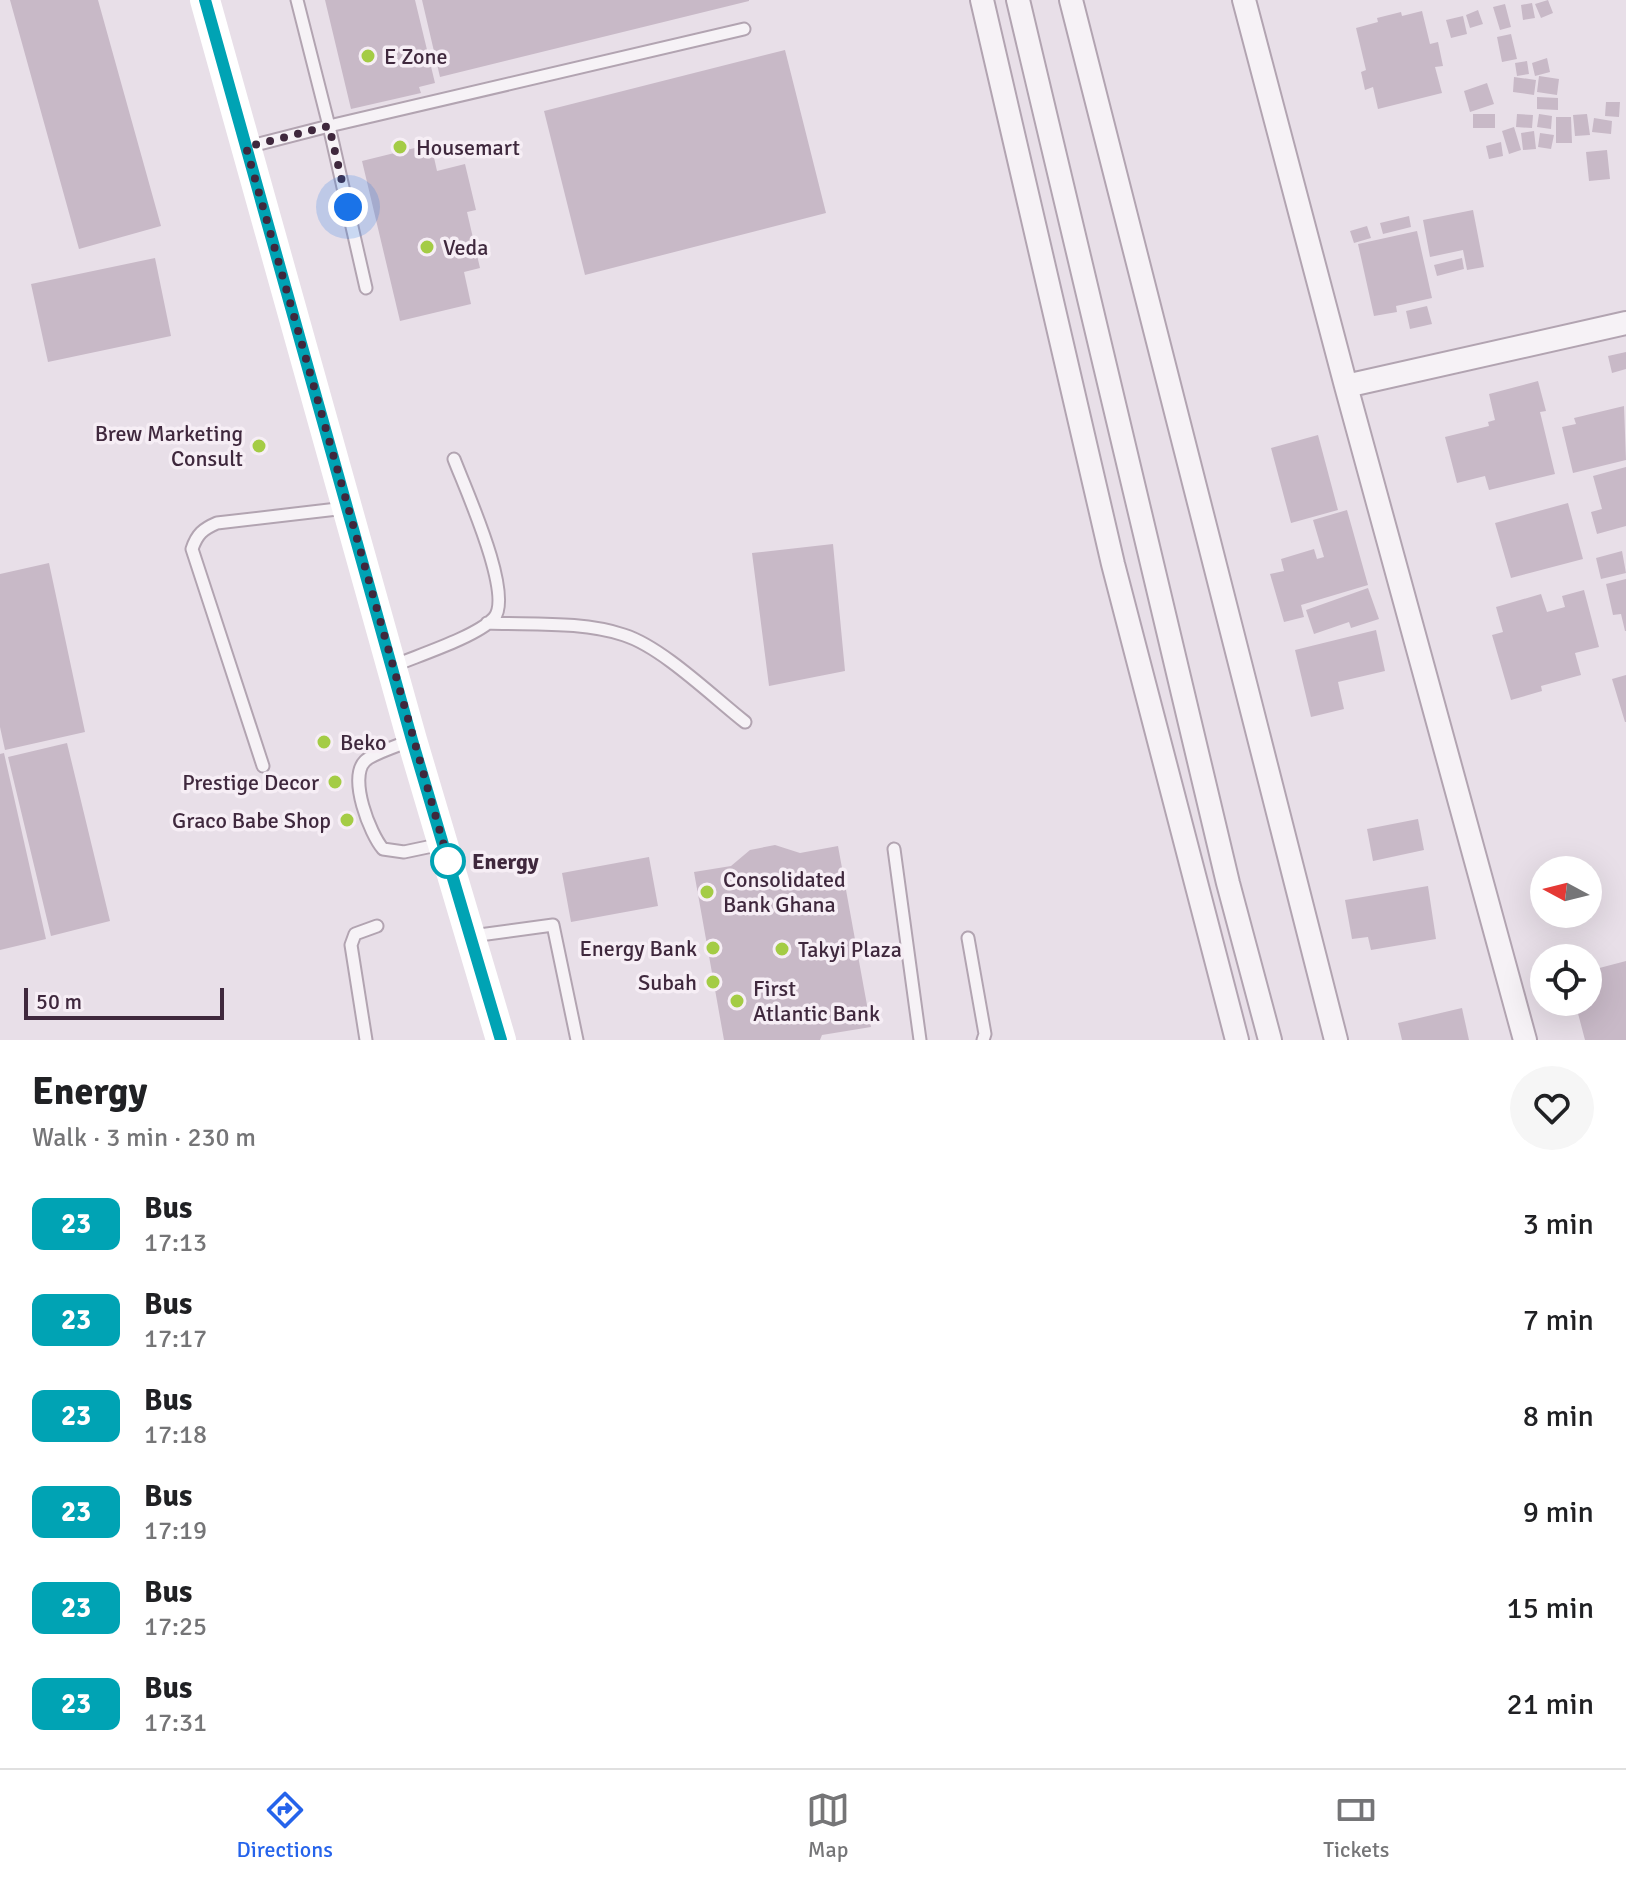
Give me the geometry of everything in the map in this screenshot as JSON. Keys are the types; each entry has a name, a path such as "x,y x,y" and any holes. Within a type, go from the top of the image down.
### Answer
{"main road":[{"path":"205,0 497,1039"}],"street":[{"path":"982,0 1113,564 1237,1040"},
{"path":"1018,0 1221,853 1270,1040"},
{"path":"1071,0 1336,1040"},
{"path":"1244,0 1525,1040"},
{"path":"1346,386 1626,323"}],"lane":[{"path":"297,0 366,288"},
{"path":"246,147 744,29"},
{"path":"393,666 480,629 495,616 500,603 495,568 454,459"},
{"path":"263,766 192,549 195,539 203,529 217,523 347,507"},
{"path":"487,623 597,628 626,635 653,649 745,722"},
{"path":"412,740 365,761 359,774 359,787 372,836 383,849 404,852 443,844"},
{"path":"894,849 920,1040"},
{"path":"470,936 553,925 577,1040"},
{"path":"366,1040 351,945 355,934 377,926"},
{"path":"968,938 985,1034 983,1040"}],"building":[{"path":"10,0 98,0 161,226 79,249"},
{"path":"325,0 415,0 435,83 419,87 421,93 351,109"},
{"path":"422,0 749,0 749,1 440,77"},
{"path":"1548,0 1553,13 1541,18 1535,4"},
{"path":"1532,3 1535,18 1523,20 1521,5"},
{"path":"1505,4 1511,27 1500,30 1493,7"},
{"path":"1478,10 1483,24 1470,28 1466,15"},
{"path":"1422,11 1430,44 1438,42 1443,66 1435,67 1442,93 1378,109 1373,87 1365,90 1361,72 1366,70 1356,28 1378,22 1377,18"},
{"path":"1463,16 1467,34 1451,38 1446,20"},
{"path":"1511,34 1517,59 1502,62 1497,37"},
{"path":"785,50 826,213 585,275 544,111"},
{"path":"1547,58 1550,72 1535,76 1532,63"},
{"path":"1527,61 1529,74 1517,76 1515,63"},
{"path":"1539,76 1559,79 1557,95 1537,92"},
{"path":"1514,77 1536,80 1534,95 1513,92"},
{"path":"1487,83 1494,104 1470,112 1464,91"},
{"path":"1537,97 1558,98 1558,110 1537,109"},
{"path":"1606,102 1620,102 1619,117 1605,116"},
{"path":"1473,114 1495,114 1495,128 1473,128"},
{"path":"1517,114 1533,115 1532,128 1516,127"},
{"path":"1539,114 1552,116 1551,129 1537,127"},
{"path":"1587,114 1590,135 1575,136 1573,115"},
{"path":"1556,117 1571,117 1572,143 1556,143"},
{"path":"1594,118 1612,121 1611,134 1592,132"},
{"path":"1514,127 1521,150 1509,154 1502,131"},
{"path":"1534,131 1536,149 1523,150 1521,133"},
{"path":"1540,133 1554,135 1551,149 1538,147"},
{"path":"1501,142 1503,156 1489,159 1486,146"},
{"path":"431,144 437,171 465,164 476,210 467,212 480,268 464,272 471,304 400,321 362,161"},
{"path":"1607,150 1610,179 1589,181 1586,152"},
{"path":"1473,210 1484,267 1467,270 1463,250 1430,257 1423,220"},
{"path":"1409,216 1411,227 1383,234 1380,223"},
{"path":"1367,226 1371,238 1354,243 1350,231"},
{"path":"1417,231 1432,298 1396,306 1397,312 1374,316 1358,244"},
{"path":"155,258 171,336 48,362 31,284"},
{"path":"1462,258 1464,269 1437,276 1434,265"},
{"path":"1427,306 1432,324 1410,329 1406,311"},
{"path":"1626,352 1626,369 1612,373 1608,356"},
{"path":"1538,381 1546,411 1540,412 1555,474 1489,490 1485,476 1457,483 1445,437 1489,426 1488,422 1495,420 1489,394"},
{"path":"1624,406 1626,460 1573,473 1562,427 1576,424 1574,418"},
{"path":"1318,435 1338,510 1291,523 1271,448"},
{"path":"1626,467 1626,526 1597,534 1591,512 1602,509 1593,476"},
{"path":"1568,503 1583,559 1511,578 1495,523"},
{"path":"1347,510 1368,585 1301,605 1304,617 1284,622 1270,574 1284,571 1281,559 1314,549 1317,559 1324,557 1313,520"},
{"path":"833,544 845,671 769,686 752,553"},
{"path":"1622,551 1626,573 1601,579 1596,558"},
{"path":"49,563 85,732 5,750 0,727 0,574"},
{"path":"1626,579 1625,631 1621,614 1613,615 1606,584"},
{"path":"1368,588 1379,619 1351,628 1349,622 1314,634 1306,610"},
{"path":"1584,590 1599,647 1575,653 1581,675 1541,686 1542,691 1511,700 1492,635 1503,632 1496,607 1541,594 1547,612 1565,607 1562,596"},
{"path":"1376,630 1385,671 1338,682 1344,709 1311,717 1295,650"},
{"path":"1626,675 1626,722 1625,722 1612,679"},
{"path":"67,743 110,921 51,936 8,757"},
{"path":"4,753 46,939 0,950 0,754"},
{"path":"1418,819 1424,850 1373,861 1367,829"},
{"name":"Takyi Plaza","path":"775,845 800,853 838,846 871,1027 822,1035 820,1040 724,1040 694,872 731,866 750,850"},
{"path":"649,857 658,906 571,922 562,873"},
{"path":"1428,886 1436,939 1371,950 1368,937 1352,939 1345,900"},
{"path":"1626,961 1626,1040 1585,1040 1579,1016 1602,1016 1602,967"},
{"path":"1462,1008 1469,1040 1402,1040 1398,1023"}],"bus line":[{"name":"23","path":"205,0 412,740 501,1040"}],"place":[{"name":"E Zone","path":"368,56"},
{"name":"Housemart","path":"400,147"},
{"name":"Veda","path":"427,247"},
{"name":"Brew Marketing Consult","path":"259,446"},
{"name":"Beko","path":"324,742"},
{"name":"Prestige Decor","path":"335,782"},
{"name":"Graco Babe Shop","path":"347,820"},
{"name":"Energy","path":"448,861"},
{"name":"Consolidated Bank Ghana","path":"707,892"},
{"name":"Energy Bank","path":"713,948"},
{"name":"Takyi Plaza","path":"782,949"},
{"name":"Subah","path":"713,982"},
{"name":"First Atlantic Bank","path":"737,1001"}],"route":[{"path":"348,207 329,126 246,147 450,867 448,861"}]}
